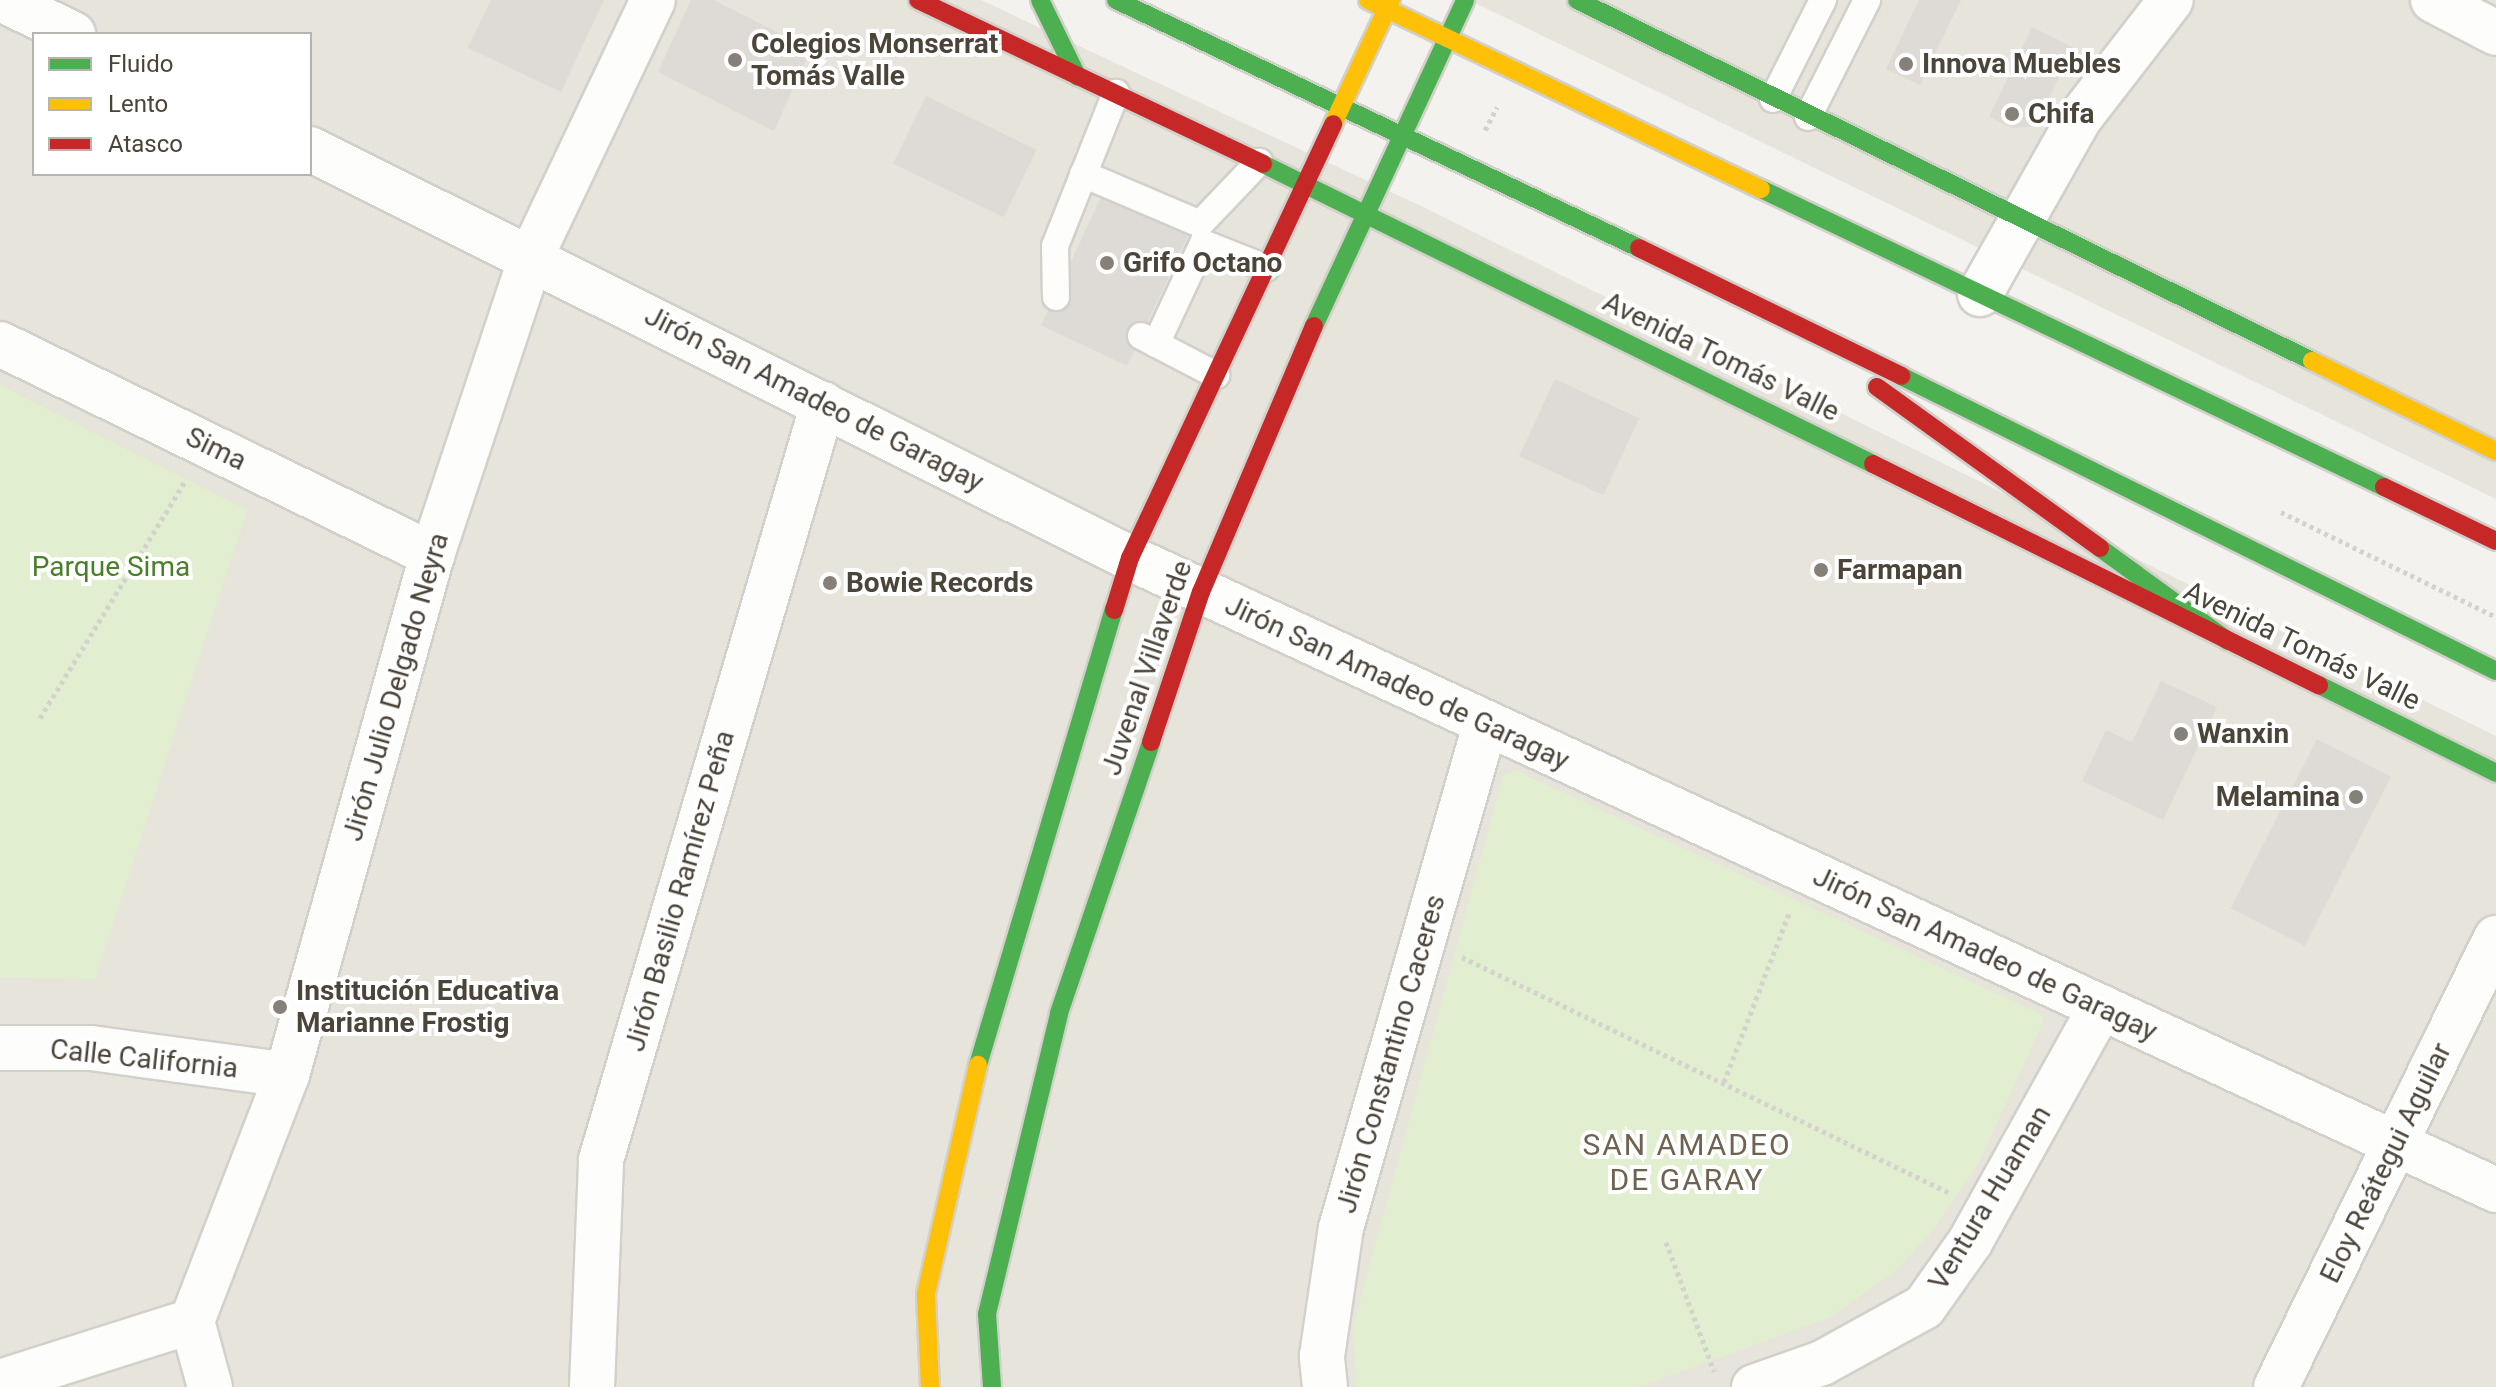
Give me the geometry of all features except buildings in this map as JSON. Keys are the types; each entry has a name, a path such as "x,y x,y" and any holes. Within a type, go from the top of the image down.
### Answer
{"main road":[{"name":"Avenida Tomás Valle","path":"918,0 1363,211 2496,773"},
{"path":"1040,0 1077,76"},
{"path":"1116,0 1775,313 2496,671"},
{"path":"1368,0 1389,5 1446,37 2496,541"},
{"name":"Juvenal Villaverde","path":"992,1387 987,1314 1059,1013 1201,592 1363,211 1465,0"},
{"path":"1577,0 2017,222 2496,451"},
{"name":"Juvenal Villaverde","path":"930,1387 926,1294 995,991 1130,558 1389,5"},
{"path":"1775,313 2228,641"}],"street":[{"path":"3,0 69,32"},
{"name":"Jirón Julio Delgado Neyra","path":"192,1321 287,1075 432,555 531,257 653,0"},
{"path":"1980,294 2017,222 2114,66 2171,0"},
{"path":"2433,0 2496,33"},
{"name":"Jirón San Amadeo de Garagay","path":"312,150 1201,592 2496,1190"},
{"name":"Sima","path":"0,344 432,555"},
{"name":"Jirón Basilio Ramírez Peña","path":"592,1387 601,1160 823,404"},
{"name":"Jirón Constantino Caceres","path":"1325,1387 1322,1356 1341,1228 1485,725"},
{"name":"Eloy Reátegui Aguilar","path":"2276,1387 2496,938"},
{"name":"Ventura Huaman","path":"1754,1387 1822,1363 1924,1307 1987,1211 2101,1007"},
{"name":"Calle California","path":"0,1048 91,1048 287,1075"},
{"path":"0,1382 192,1321 210,1387"}],"lane":[{"path":"1773,99 1823,0"},
{"path":"1808,117 1867,0"},
{"path":"1056,297 1055,246 1116,93"},
{"path":"1216,375 1148,340 1201,233 1259,162"},
{"path":"1083,174 1266,268"}],"path":[{"path":"1467,165 1517,71"},
{"path":"40,718 208,445"},
{"path":"1724,1082 1795,900"},
{"path":"1424,939 1987,1211"},
{"path":"1666,1242 1718,1387"}],"shaded area":[{"path":"0,0 981,0 1421,206 2496,736 2496,1387 0,1387"},
{"path":"1469,0 2496,0 2496,499"}],"green space":[{"name":"Parque Sima","path":"0,385 247,510 95,980 0,977"},
{"path":"1515,770 2041,1014 2043,1022 1978,1165 1929,1235 1894,1272 1829,1318 1639,1387 1356,1387 1353,1326 1503,776"}],"traffic: fast":[{"path":"1040,0 1077,76"},
{"path":"1116,0 1639,248"},
{"path":"1314,326 1465,0"},
{"path":"1577,0 2312,361"},
{"path":"1263,164 1873,464"},
{"path":"1761,189 2384,487"},
{"path":"1901,376 2496,671"},
{"path":"2100,548 2228,641"},
{"path":"978,1065 1114,610"},
{"path":"2319,685 2496,773"},
{"path":"992,1387 987,1314 1059,1013 1151,742"}],"traffic: slow":[{"path":"1368,0 1761,189"},
{"path":"1333,124 1391,0"},
{"path":"2312,361 2496,451"},
{"path":"930,1387 926,1294 978,1065"}],"traffic: jam":[{"path":"918,0 1263,164"},
{"path":"1114,610 1130,558 1333,124"},
{"path":"1639,248 1901,376"},
{"path":"1151,742 1201,592 1314,326"},
{"path":"1877,387 2100,548"},
{"path":"1873,464 2319,685"},
{"path":"2384,487 2496,541"}],"place":[{"name":"Colegios Monserrat Tomás Valle","path":"735,60"},
{"name":"Innova Muebles","path":"1906,64"},
{"name":"Chifa","path":"2012,114"},
{"name":"Grifo Octano","path":"1107,263"},
{"name":"Farmapan","path":"1821,570"},
{"name":"Bowie Records","path":"830,583"},
{"name":"Wanxin","path":"2181,734"},
{"name":"Melamina","path":"2356,797"},
{"name":"Institución Educativa Marianne Frostig","path":"280,1007"}],"district":[{"name":"SAN AMADEO DE GARAY","path":"1687,1162"}]}
